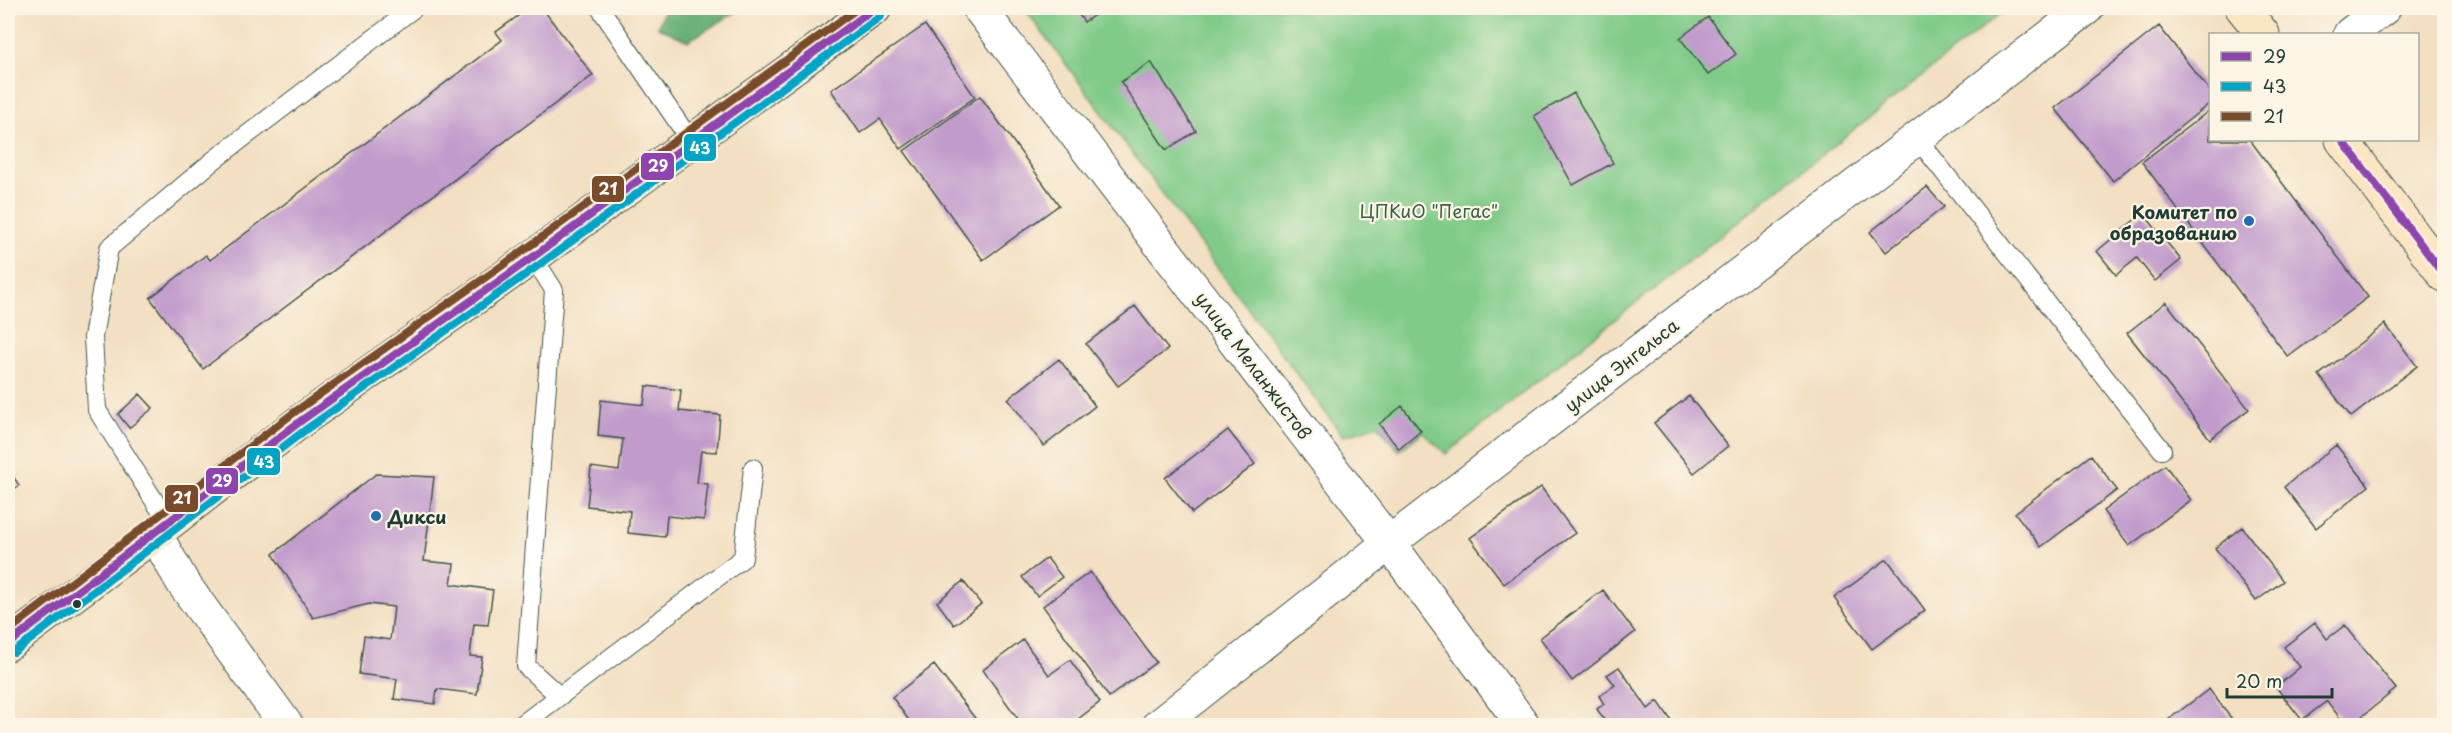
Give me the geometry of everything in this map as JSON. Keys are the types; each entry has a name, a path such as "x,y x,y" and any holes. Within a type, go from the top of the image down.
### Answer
{"main road":[{"path":"9,639 162,529 302,420 532,257 875,8"},
{"path":"2242,8 2262,33"},
{"path":"2343,141 2445,275"}],"street":[{"name":"улица Меланжистов","path":"979,8 1389,543 1524,726"},
{"name":"улица Энгельса","path":"1158,726 1389,543 2087,8"},
{"path":"2351,33 2384,8"},
{"path":"162,529 183,583 287,726"}],"lane":[{"path":"162,529 97,410 93,337 109,248 214,160 414,8"},
{"path":"600,8 690,141"},
{"path":"1917,138 2162,450"},
{"path":"532,257 554,290 526,666 560,696"},
{"path":"520,726 743,558 753,468"}],"green space":[{"path":"665,8 743,8 688,41 658,27"},
{"name":"ЦПКиО \"Пегас\"","path":"1024,8 2007,8 1446,454 1423,432 1399,451 1378,425 1343,436"}],"building":[{"path":"529,8 542,8 593,75 203,369 150,298 206,255 210,260 502,40 496,32"},
{"path":"1074,8 1105,8 1084,22"},
{"path":"1708,17 1736,54 1708,75 1680,38"},
{"path":"925,25 975,97 901,149 880,119 860,133 831,90"},
{"path":"2159,26 2209,90 2209,104 2113,181 2055,108"},
{"path":"1151,62 1196,131 1166,150 1121,82"},
{"path":"1574,93 1613,163 1573,185 1534,116"},
{"path":"980,96 1059,205 983,260 904,151"},
{"name":"Комитет по образованию","path":"2209,111 2209,141 2251,141 2368,297 2288,357 2142,162"},
{"path":"1927,187 1944,207 1886,252 1870,232"},
{"path":"2143,213 2181,260 2155,281 2137,258 2116,275 2097,251"},
{"path":"2166,302 2249,409 2210,439 2127,333"},
{"path":"1135,306 1168,349 1118,386 1086,344"},
{"path":"2385,324 2417,366 2351,417 2319,375"},
{"path":"1059,359 1095,406 1044,446 1008,399"},
{"path":"646,386 681,390 679,411 720,415 717,452 701,451 697,483 708,484 704,520 667,516 665,537 628,533 630,511 587,506 591,467 619,471 623,439 598,436 601,400 644,405"},
{"path":"140,394 153,408 129,428 118,414"},
{"path":"1689,396 1728,446 1694,473 1654,423"},
{"path":"1402,406 1421,431 1399,449 1379,424"},
{"path":"1228,430 1255,464 1192,513 1165,478"},
{"path":"2336,445 2369,486 2316,528 2284,487"},
{"path":"2091,455 2117,490 2041,547 2015,513"},
{"path":"2165,465 2191,500 2129,546 2103,511"},
{"path":"8,469 19,485 8,494"},
{"path":"376,474 434,477 424,561 454,564 451,584 493,590 488,625 474,624 470,656 482,657 477,694 437,689 435,704 394,699 397,679 359,674 364,636 390,640 394,607 369,604 313,618 273,554"},
{"path":"1541,487 1575,533 1504,584 1470,538"},
{"path":"2242,527 2283,581 2256,601 2215,548"},
{"path":"1047,558 1062,577 1037,596 1022,577"},
{"path":"1887,559 1925,610 1872,649 1834,598"},
{"path":"1090,572 1156,662 1109,697 1043,606"},
{"path":"963,581 981,604 954,625 937,602"},
{"path":"1603,590 1635,632 1572,681 1540,638"},
{"path":"2315,623 2327,639 2345,625 2396,689 2350,726 2346,726 2327,701 2302,720 2276,687 2300,667 2284,647"},
{"path":"1023,640 1049,675 1070,660 1100,702 1069,726 1023,726 983,670"},
{"path":"934,665 981,726 913,726 892,697"},
{"path":"1619,667 1648,709 1658,701 1675,726 1608,726 1597,709 1604,704 1599,696 1615,685 1607,675"},
{"path":"2209,689 2237,726 2160,726"}],"transit line":[{"name":"21","path":"8,631 296,411 527,248 858,8"},
{"name":"29","path":"8,644 302,420 533,257 875,8"},
{"name":"43","path":"14,652 308,428 539,265 881,16"},
{"name":"29","path":"2343,141 2444,275"}],"place":[{"name":"Комитет по образованию","path":"2249,221"},
{"name":"Дикси","path":"376,516"}]}
